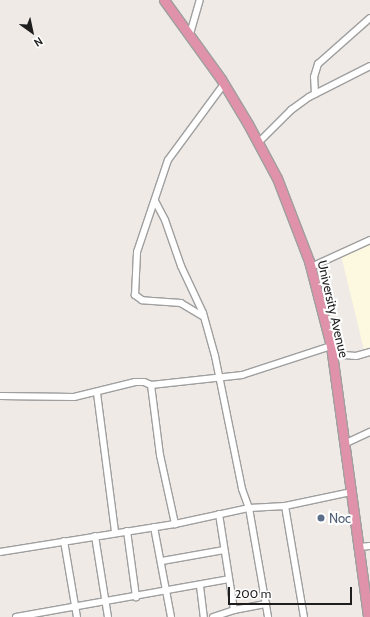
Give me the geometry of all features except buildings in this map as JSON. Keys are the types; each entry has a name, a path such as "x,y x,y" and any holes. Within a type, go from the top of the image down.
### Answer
{"highway":[{"name":"University Avenue","path":"164,0 190,34 224,84 258,143 277,178 311,267 331,350 368,617"}],"street":[{"path":"190,34 200,0"},
{"path":"315,94 314,77 318,64 370,18"},
{"path":"258,143 291,110 315,94 370,66"},
{"path":"204,317 181,303 142,300 135,295 137,252 168,160 224,84"},
{"path":"155,201 165,220 181,266 204,317 219,377 242,489 249,508 268,617"},
{"path":"311,267 370,240"},
{"path":"0,396 74,397 97,393 135,382 151,385 242,375 331,350 356,356 370,352"},
{"path":"151,385 160,455 174,524"},
{"path":"97,393 115,532"},
{"path":"344,444 370,432"},
{"path":"0,552 115,532 174,524 249,508 285,506 351,492"},
{"path":"285,506 304,617"},
{"path":"219,514 234,610"},
{"path":"154,527 162,560 166,592 172,617"},
{"path":"127,531 136,597"},
{"path":"95,536 108,617"},
{"path":"64,541 77,617"},
{"path":"359,547 370,546"},
{"path":"162,560 224,550"},
{"path":"16,617 229,580"},
{"path":"200,586 204,617"},
{"path":"213,617 234,610 266,604"}],"shaded area":[{"path":"370,243 370,347 364,350 341,255"}],"place":[{"name":"Noc","path":"321,518"}]}
